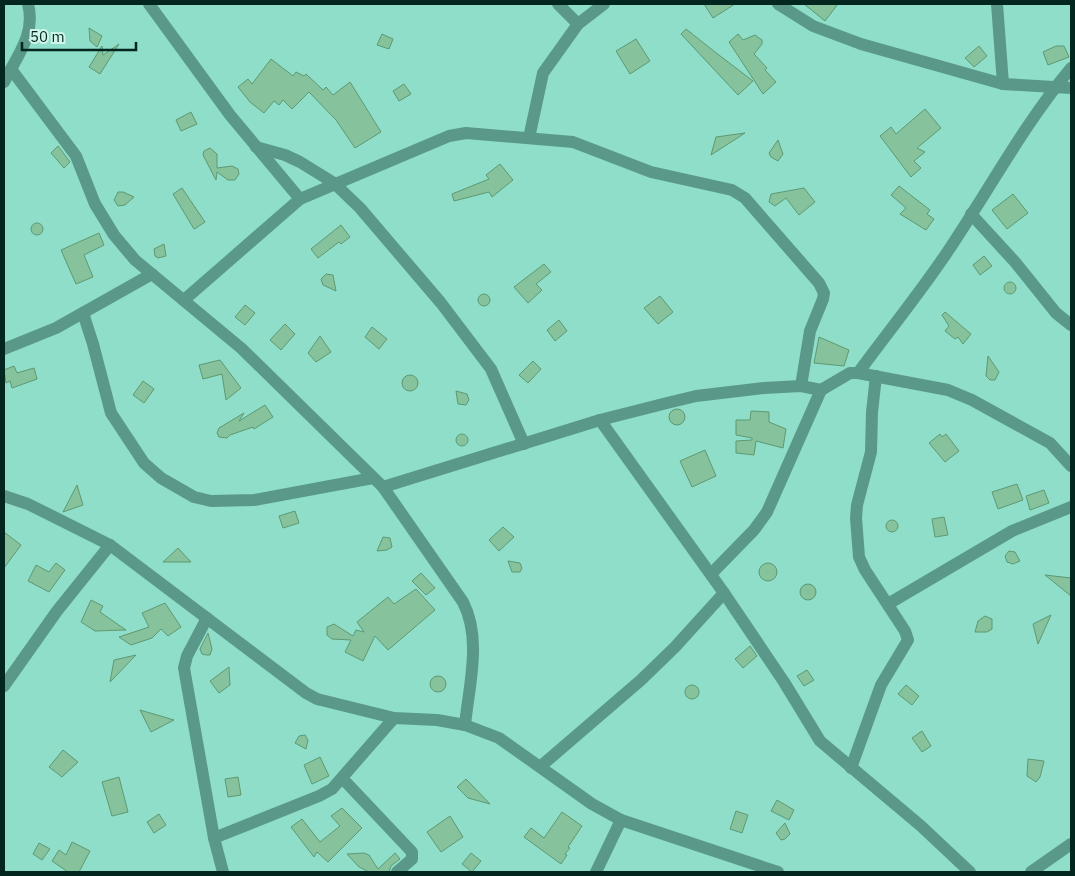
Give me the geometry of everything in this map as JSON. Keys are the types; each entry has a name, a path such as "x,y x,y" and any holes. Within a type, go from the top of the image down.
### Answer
{"street":[{"path":"149,4 230,115 300,199"},
{"path":"558,4 578,24"},
{"path":"529,138 543,73 578,24 604,4"},
{"path":"778,4 813,26 860,44 1003,84 1071,88"},
{"path":"997,4 1003,84"},
{"path":"4,82 31,30 32,6"},
{"path":"11,68 76,156 95,204 114,235 135,260 241,348 383,487 463,602 471,617 474,634 465,725"},
{"path":"858,373 948,251 1055,87 1071,68"},
{"path":"184,300 300,199 449,136 466,133 573,142 651,172 732,190 745,198 819,284 824,293 824,299 810,331 801,386"},
{"path":"256,147 286,155 334,183 373,223 441,303 491,369 524,444"},
{"path":"972,214 1015,262 1056,313 1071,325"},
{"path":"4,349 56,328 152,274"},
{"path":"83,313 111,413 144,463 162,478 194,497 211,501 254,500 373,478"},
{"path":"711,574 754,530 767,512 821,390 850,374 858,373 948,390 972,400 1050,443 1071,466"},
{"path":"851,768 881,686 908,640 905,631 865,570 859,557 856,518 871,452 872,412 876,376"},
{"path":"383,487 600,420 696,396 801,386 821,390"},
{"path":"600,420 724,593 784,682 811,731 851,768 921,826 970,872"},
{"path":"7,500 28,504 110,545 306,693 331,704 394,718 437,720 465,725 499,738 592,804 621,820 778,872"},
{"path":"888,604 1012,531 1071,506"},
{"path":"4,686 57,610 110,545"},
{"path":"541,766 641,680 676,647 724,593"},
{"path":"207,618 187,656 184,668 214,838 222,872"},
{"path":"214,838 319,796 343,779 394,718"},
{"path":"343,779 409,846 412,859 397,872"},
{"path":"596,872 621,820"},
{"path":"1031,872 1071,844"}],"building":[{"path":"704,4 735,4 713,18"},
{"path":"804,4 838,4 825,21"},
{"path":"89,28 102,36 97,47 90,41"},
{"path":"686,29 753,81 738,95 681,34"},
{"path":"382,34 393,39 389,49 377,45"},
{"path":"738,34 743,40 755,35 762,40 762,44 754,54 767,68 765,70 776,82 763,94 729,42"},
{"path":"636,39 650,61 630,74 616,51"},
{"path":"119,44 100,74 89,67 102,46 103,55"},
{"path":"979,46 987,56 974,67 965,58"},
{"path":"1056,46 1064,46 1069,57 1048,65 1043,52"},
{"path":"271,59 293,76 296,72 304,76 306,74 323,90 326,87 333,95 350,82 381,132 355,148 336,120 309,92 292,109 283,100 279,105 274,101 264,113 250,102 238,87 248,79 252,84"},
{"path":"404,84 411,94 399,101 393,91"},
{"path":"925,109 941,128 917,148 925,152 914,161 921,168 911,177 880,136 891,127 896,134"},
{"path":"191,112 197,124 181,131 176,120"},
{"path":"745,133 711,155 716,137"},
{"path":"778,140 783,154 778,161 771,157 769,153"},
{"path":"58,146 70,162 64,168 51,153"},
{"path":"210,148 217,154 217,168 232,166 238,169 239,174 235,180 228,180 217,172 216,180 203,155 204,151"},
{"path":"500,164 513,180 492,197 489,192 454,201 452,194 489,179 486,175"},
{"path":"899,186 930,210 927,214 934,219 926,230 900,214 906,208 891,195"},
{"path":"182,188 205,222 194,229 173,194"},
{"path":"804,188 815,202 799,215 786,198 775,206 769,202 771,194"},
{"path":"118,192 134,197 125,205 118,206 114,200"},
{"path":"1013,194 1028,213 1007,229 992,210"},
{"path":"35,223 39,223 43,229 39,235 35,235 31,231 31,227"},
{"path":"341,225 350,237 341,244 339,242 318,258 311,249"},
{"path":"99,233 104,245 84,255 93,277 76,284 61,250"},
{"path":"164,244 166,256 158,258 155,256 154,249"},
{"path":"984,256 992,266 980,275 973,265"},
{"path":"544,264 551,272 536,284 542,290 528,303 514,287"},
{"path":"326,274 333,275 336,291 323,285 321,279"},
{"path":"1008,282 1012,282 1016,288 1012,294 1008,294 1004,290 1004,286"},
{"path":"482,294 486,294 490,300 486,306 482,306 478,302 478,298"},
{"path":"660,296 673,312 658,324 644,308"},
{"path":"245,305 255,313 245,325 235,317"},
{"path":"945,312 971,334 963,344 958,337 955,339 945,331 949,326 942,315"},
{"path":"559,320 567,331 555,341 547,330"},
{"path":"285,324 295,334 281,350 270,340"},
{"path":"372,327 387,339 379,349 365,337"},
{"path":"320,336 331,352 316,362 308,353"},
{"path":"819,337 849,350 844,366 814,363"},
{"path":"988,356 999,372 995,380 990,380 986,376"},
{"path":"220,360 241,388 226,400 222,374 203,379 199,365"},
{"path":"533,361 541,369 528,383 519,375"},
{"path":"14,366 17,373 34,368 37,379 12,388 10,381 6,383 4,370"},
{"path":"410,375 416,377 418,383 416,389 410,391 404,389 402,383 404,377"},
{"path":"143,381 154,389 144,403 133,395"},
{"path":"456,391 467,394 469,400 466,405 458,404"},
{"path":"265,405 273,417 254,429 253,427 230,435 227,438 219,437 217,433 219,428 244,413 239,421"},
{"path":"677,409 683,411 685,417 683,423 677,425 671,423 669,417 671,411"},
{"path":"751,411 769,412 769,422 786,429 783,448 756,441 754,455 736,453 736,441 752,440 752,438 736,435 736,420 750,420"},
{"path":"460,434 464,434 468,440 464,446 460,446 456,442 456,438"},
{"path":"940,434 942,437 946,434 959,451 945,462 929,443"},
{"path":"705,450 716,476 692,487 680,461"},
{"path":"1017,484 1023,500 998,509 992,492"},
{"path":"77,485 83,505 63,512"},
{"path":"1044,490 1049,503 1030,510 1026,496"},
{"path":"295,511 299,523 283,528 279,516"},
{"path":"944,517 948,535 935,537 932,519"},
{"path":"890,520 894,520 898,526 894,532 890,532 886,528 886,524"},
{"path":"503,527 514,537 499,551 489,540"},
{"path":"4,532 21,545 4,568"},
{"path":"383,537 390,538 392,547 387,550 377,551"},
{"path":"178,548 191,562 163,562"},
{"path":"1009,551 1015,552 1020,561 1013,564 1007,562 1005,556"},
{"path":"508,561 520,563 522,568 520,572 512,572"},
{"path":"56,563 65,570 49,592 28,581 36,565 49,572"},
{"path":"768,563 774,566 777,572 774,578 768,581 762,578 759,572 762,566"},
{"path":"421,573 435,588 426,595 412,581"},
{"path":"1045,575 1071,578 1071,596"},
{"path":"808,584 816,592 808,600 800,592"},
{"path":"416,589 435,610 388,650 375,636 363,661 345,652 351,640 332,639 327,635 327,627 334,624 353,636 356,630 364,632 357,622 388,597 394,604"},
{"path":"91,600 103,606 100,612 126,630 95,631 81,622"},
{"path":"165,603 181,627 168,636 161,629 152,638 131,645 119,637 149,627 142,613"},
{"path":"1051,615 1038,644 1033,624"},
{"path":"985,616 992,619 992,629 987,632 975,632 978,621"},
{"path":"208,633 212,649 210,655 206,655 202,654 200,649"},
{"path":"750,646 757,656 743,668 735,659"},
{"path":"136,655 110,682 114,660"},
{"path":"229,667 230,685 219,693 210,681"},
{"path":"807,670 814,680 804,686 797,676"},
{"path":"438,676 446,684 438,692 430,684"},
{"path":"689,685 695,685 699,692 695,699 689,699 685,695 685,689"},
{"path":"906,685 919,696 912,705 898,694"},
{"path":"140,710 174,720 151,732"},
{"path":"922,731 931,746 922,752 912,738"},
{"path":"305,735 308,740 306,749 295,743 299,736"},
{"path":"63,750 78,762 62,777 49,767"},
{"path":"320,757 329,776 312,784 304,765"},
{"path":"1028,759 1044,761 1040,777 1036,782 1027,776"},
{"path":"119,777 128,812 112,816 102,782"},
{"path":"238,777 241,795 228,797 225,779"},
{"path":"466,779 490,804 468,798 457,787"},
{"path":"777,800 794,810 789,820 771,811"},
{"path":"342,808 362,828 328,862 317,852 314,857 291,827 302,819 320,842 340,826 331,816"},
{"path":"736,811 748,815 742,833 730,829"},
{"path":"562,812 582,826 568,847 570,848 561,864 524,837 531,828 544,838"},
{"path":"159,814 166,825 154,833 147,822"},
{"path":"450,816 463,837 441,852 427,832"},
{"path":"785,823 790,834 781,840 776,833"},
{"path":"72,842 90,851 79,872 68,872 52,861 59,850 66,855"},
{"path":"39,843 50,849 42,860 33,854"},
{"path":"364,853 369,855 378,869 395,853 400,859 391,866 389,872 369,872 359,867 347,854"},
{"path":"471,853 481,861 472,872 462,864"}]}
